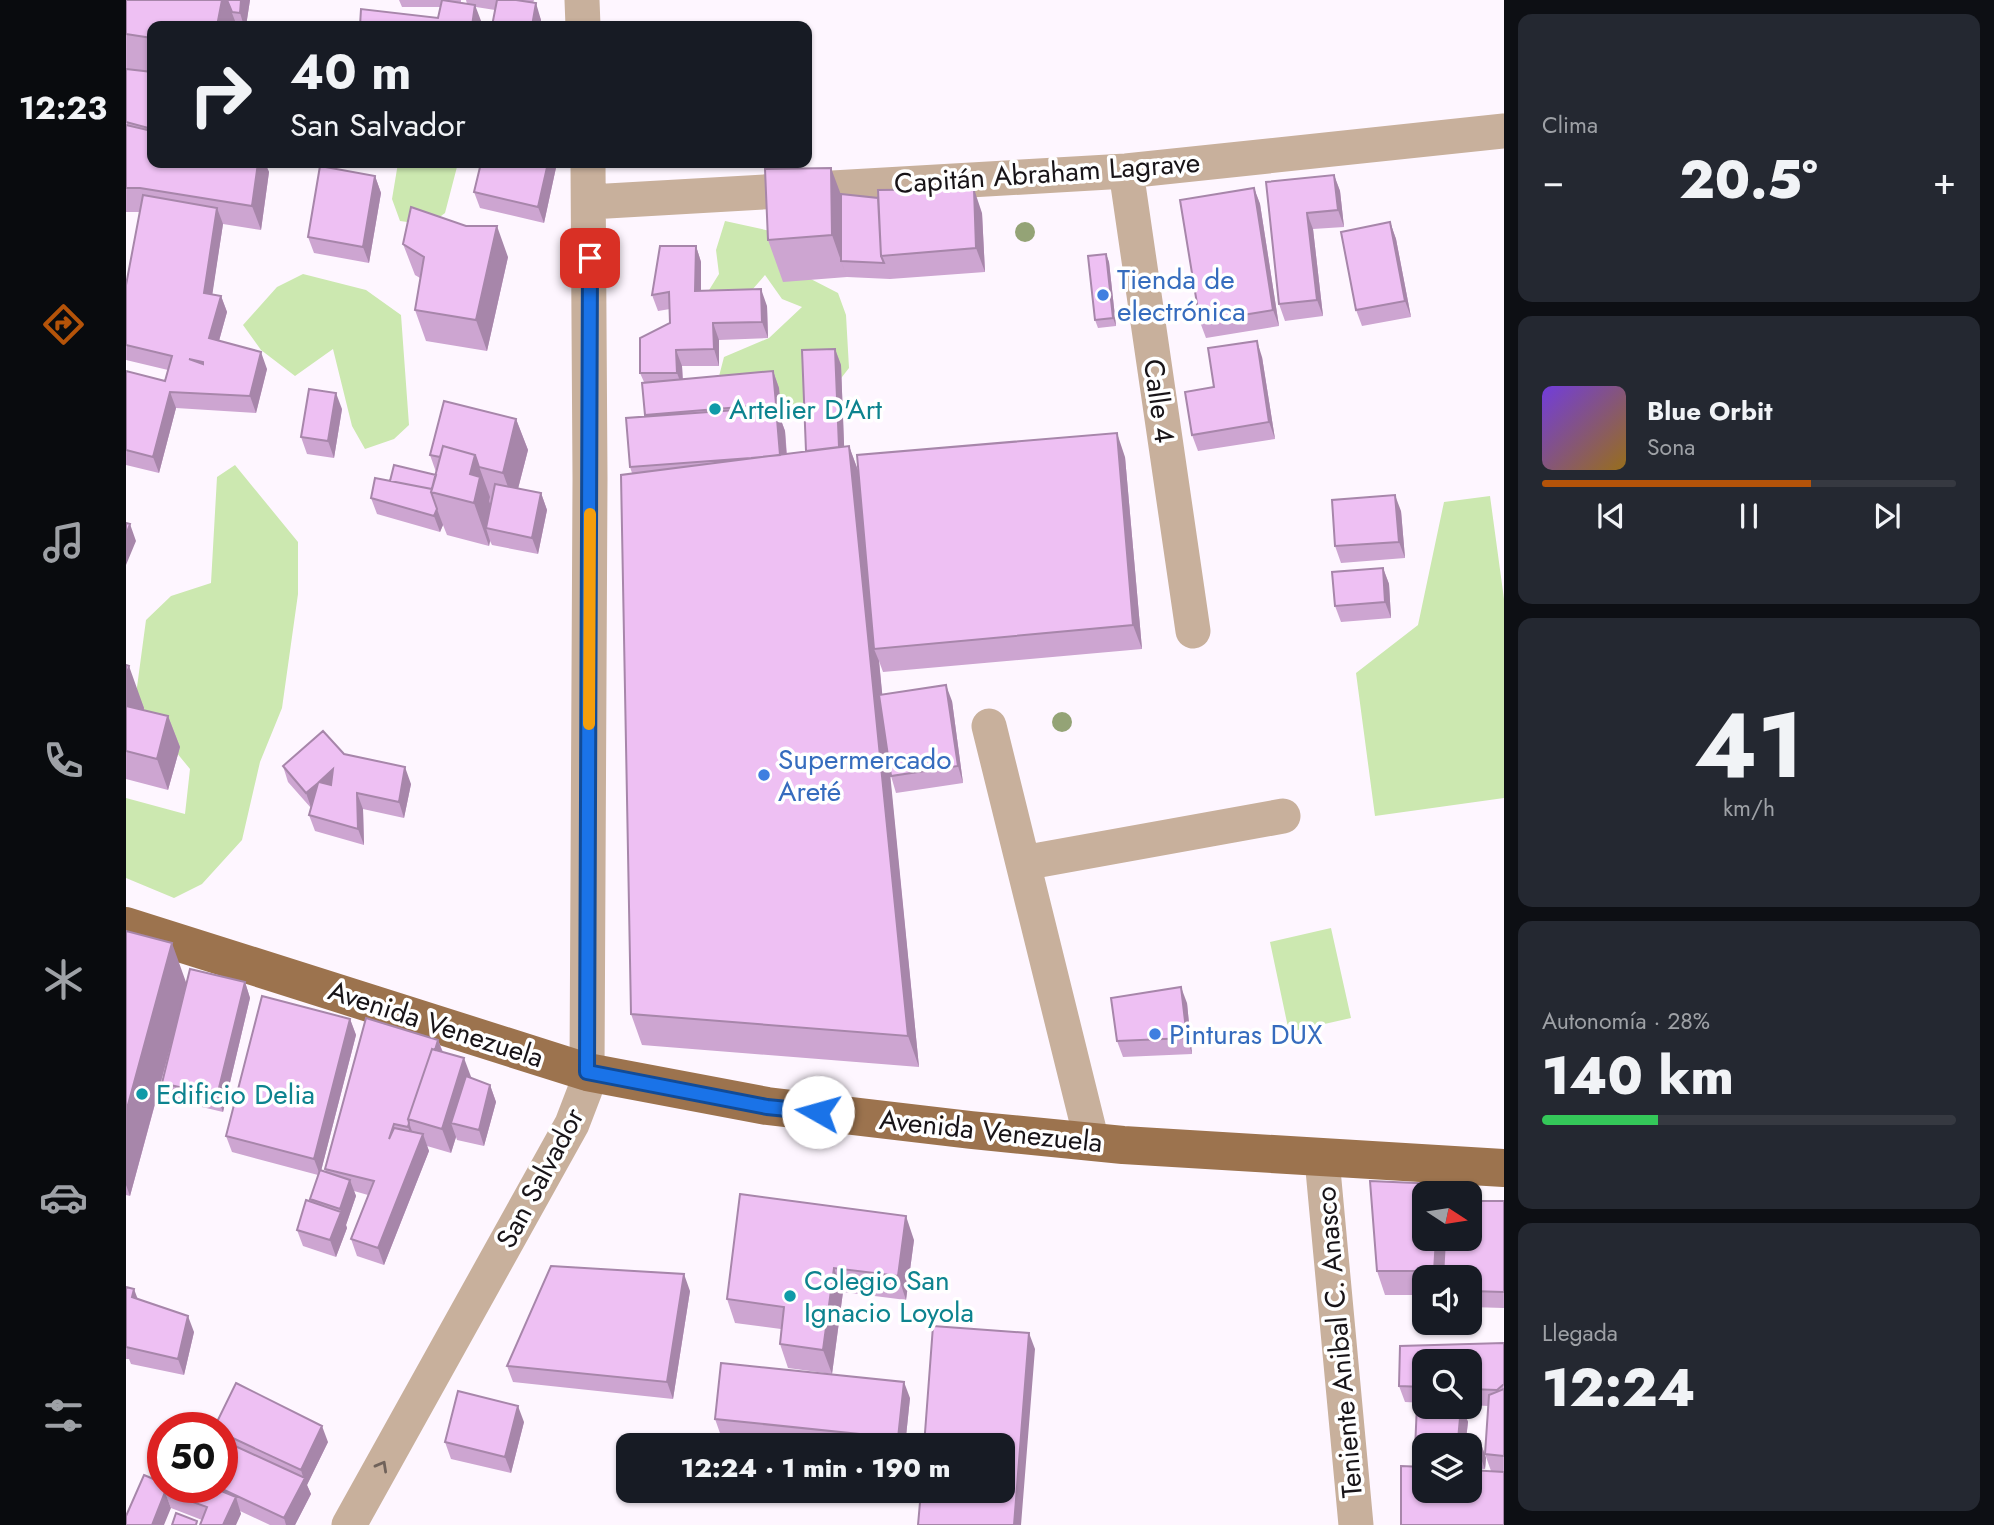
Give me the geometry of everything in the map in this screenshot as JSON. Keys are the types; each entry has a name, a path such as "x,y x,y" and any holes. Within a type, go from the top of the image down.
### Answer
{"main road":[{"name":"Avenida Venezuela","path":"126,926 587,1072 767,1107 1093,1142 1322,1159 1504,1168"}],"street":[{"path":"582,0 583,21"},
{"name":"Capitán Abraham Lagrave","path":"590,202 1126,171 1504,131"},
{"name":"San Salvador","path":"349,1525 572,1124 585,1090 588,168"},
{"name":"Calle 4","path":"1126,171 1193,631"},
{"path":"989,726 1093,1142"},
{"path":"1023,863 1283,816"},
{"name":"Teniente Anibal C. Anasco","path":"1322,1159 1356,1525"}],"green space":[{"path":"397,168 457,168 445,213 429,225 400,221 392,199"},
{"path":"725,221 775,232 805,276 838,293 846,315 849,368 828,395 790,414 756,437 717,384 724,357 769,338 802,307 782,299 765,275 745,298 701,303 719,274 716,250"},
{"path":"303,274 366,290 401,315 409,425 394,439 365,449 352,426 333,349 295,376 261,350 243,325 277,287"},
{"path":"235,465 298,542 298,594 282,708 260,762 242,840 202,884 174,898 126,878 126,798 185,814 190,769 135,702 146,620 171,596 211,583 217,477"},
{"path":"1490,496 1504,599 1504,798 1375,816 1356,673 1418,625 1444,502"},
{"path":"1331,928 1351,1018 1289,1032 1270,942"}],"building":[{"path":"126,0 222,0 218,21 147,21 147,37 126,34"},
{"path":"227,0 241,0 240,13 232,12"},
{"path":"442,0 475,5 473,21 360,21 361,9 438,18"},
{"path":"497,0 536,3 533,21 493,21"},
{"path":"126,69 147,71 147,128 126,122"},
{"path":"126,125 147,130 147,168 257,168 252,206 126,188"},
{"path":"320,168 375,176 363,247 308,237"},
{"path":"480,168 547,168 538,207 474,192"},
{"path":"831,168 832,235 768,240 765,169"},
{"path":"1334,175 1338,210 1307,213 1317,300 1279,304 1266,182"},
{"path":"1254,188 1273,310 1200,322 1180,200"},
{"path":"974,189 976,248 881,256 878,190"},
{"path":"841,194 878,198 881,256 884,263 841,261"},
{"path":"143,195 217,208 204,293 221,296 209,338 261,352 250,396 170,392 153,457 126,450 126,371 165,381 172,356 126,345 126,285"},
{"path":"411,207 466,226 497,226 476,320 415,310 424,257 403,244"},
{"path":"1390,222 1405,301 1356,310 1341,232"},
{"path":"660,246 696,246 695,291 761,289 762,322 713,323 714,349 676,350 677,373 640,373 640,338 670,323 669,292 652,295"},
{"name":"Tienda de electrónica","path":"1106,254 1113,318 1095,320 1088,256"},
{"path":"1257,341 1269,422 1192,435 1185,392 1214,387 1208,348"},
{"path":"835,349 839,447 806,451 802,350"},
{"path":"773,371 776,404 645,415 642,383"},
{"path":"309,389 336,393 328,441 301,437"},
{"path":"444,401 516,419 503,473 479,467 475,455 443,446 440,457 430,455"},
{"path":"776,407 780,455 630,467 626,418"},
{"path":"1117,433 1133,625 874,649 857,455"},
{"path":"443,446 475,455 470,474 480,477 474,503 431,492"},
{"name":"Supermercado Areté","path":"849,446 908,1036 631,1014 621,475"},
{"path":"394,465 436,475 432,489 390,481"},
{"path":"375,478 432,489 437,509 434,516 371,498"},
{"path":"495,484 541,493 532,538 486,528"},
{"path":"1395,495 1399,542 1335,546 1332,500"},
{"path":"1383,568 1385,602 1335,606 1332,572"},
{"path":"946,685 958,766 891,776 879,695"},
{"path":"126,706 168,716 157,759 126,751"},
{"path":"323,731 344,754 405,767 399,802 357,793 358,829 309,815 318,783 306,793 283,766","holes":["333,769 331,785 319,782"]},
{"path":"126,931 172,943 126,1112"},
{"path":"190,969 245,982 217,1096 162,1083"},
{"name":"Pinturas DUX","path":"1181,987 1187,1038 1117,1041 1111,998"},
{"path":"262,996 350,1019 314,1159 226,1136"},
{"path":"366,1018 438,1040 435,1050 432,1049 408,1119 408,1127 394,1124 389,1139 394,1128 423,1134 378,1248 351,1239 374,1181 325,1169"},
{"path":"432,1049 464,1058 442,1129 408,1119"},
{"path":"466,1076 490,1085 479,1130 451,1123"},
{"path":"320,1170 350,1180 340,1209 310,1199"},
{"path":"1370,1181 1412,1183 1412,1251 1435,1251 1434,1265 1412,1265 1412,1271 1377,1271"},
{"name":"Colegio San Ignacio Loyola","path":"740,1194 906,1216 898,1276 834,1268 823,1350 780,1344 784,1307 727,1299"},
{"path":"306,1200 341,1212 330,1240 297,1230"},
{"path":"1482,1201 1504,1201 1504,1292 1482,1291 1482,1265 1444,1265 1444,1251 1482,1251"},
{"path":"551,1266 684,1274 667,1382 507,1366"},
{"path":"126,1287 134,1289 132,1297 188,1316 178,1359 126,1347"},
{"path":"933,1326 1029,1333 1014,1525 918,1525 920,1503 1015,1503 1015,1433 925,1433"},
{"path":"1504,1343 1504,1384 1497,1390 1482,1389 1482,1349 1412,1349 1412,1387 1399,1386 1400,1346"},
{"path":"721,1363 904,1382 899,1433 850,1433 715,1419"},
{"path":"236,1383 322,1426 301,1470 238,1440 238,1412 222,1412"},
{"path":"1504,1389 1504,1456 1485,1454 1489,1395"},
{"path":"458,1391 518,1406 505,1457 445,1442"},
{"path":"1416,1419 1460,1419 1459,1433 1416,1433"},
{"path":"238,1447 305,1478 284,1518 238,1496"},
{"path":"1401,1466 1412,1466 1412,1503 1482,1503 1482,1471 1504,1472 1504,1525 1401,1525"},
{"path":"144,1475 147,1476 147,1503 161,1503 152,1525 126,1525 126,1516"},
{"path":"196,1503 233,1503 223,1525 200,1525 207,1507"},
{"path":"176,1513 197,1521 196,1525 172,1525"}],"slow traffic":[{"path":"589,724 590,514"}],"place":[{"name":"Tienda de electrónica","path":"1103,295"},
{"name":"Artelier D'Art","path":"715,409"},
{"name":"Supermercado Areté","path":"764,775"},
{"name":"Pinturas DUX","path":"1155,1034"},
{"name":"Edificio Delia","path":"142,1094"},
{"name":"Colegio San Ignacio Loyola","path":"790,1296"}],"route":[{"path":"590,258 587,1072 767,1107 818,1112"}]}
